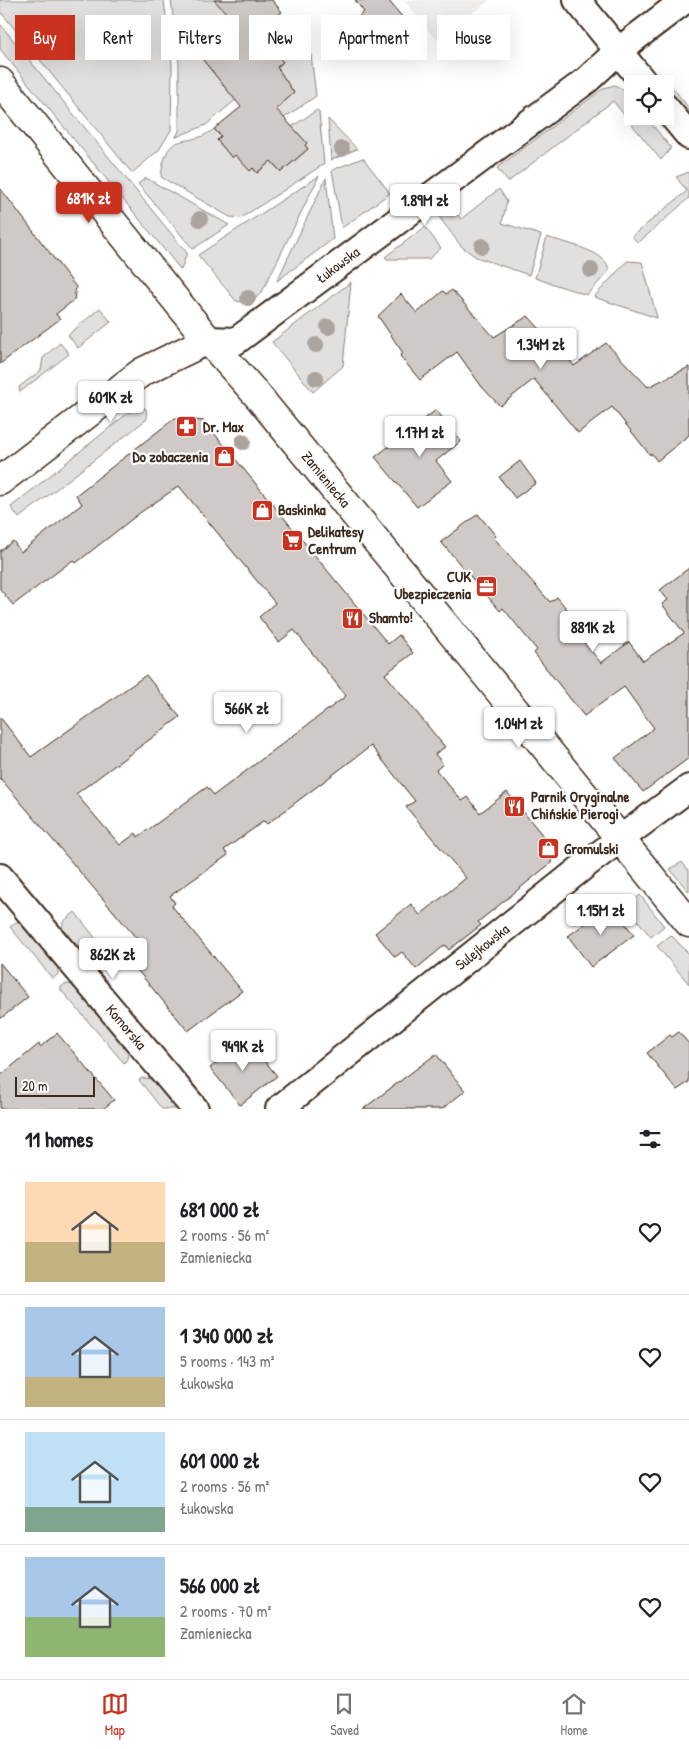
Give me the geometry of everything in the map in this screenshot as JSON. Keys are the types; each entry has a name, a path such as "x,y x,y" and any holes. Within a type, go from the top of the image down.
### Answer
{"street":[{"path":"576,0 638,75"},
{"name":"Łukowska","path":"0,481 142,372 208,340 236,341 587,80 618,51 685,0"},
{"name":"Zamieniecka","path":"0,82 208,340 257,395 689,923"},
{"path":"674,118 689,136"},
{"name":"Sulejkowska","path":"279,1109 621,838 689,788"},
{"name":"Komorska","path":"0,877 195,1109"}],"shaded area":[{"path":"0,0 164,0 166,15 161,15 161,60 171,60 171,130 159,150 132,173 40,60 75,60 75,15 15,15 15,29 0,11"},
{"path":"171,0 222,0 234,15 173,15"},
{"path":"404,0 490,0 470,15 437,15 436,40 427,29 427,15 416,15"},
{"path":"0,24 15,42 15,60 29,60 187,253 181,270 0,49"},
{"path":"311,55 316,96 281,120 273,111 294,93 275,69 283,62 281,60 311,60"},
{"path":"178,60 203,60 245,92 206,125 176,137 179,131"},
{"path":"614,85 624,90 624,115 613,101 508,182 497,168 604,88"},
{"path":"674,89 689,108 689,114 674,96"},
{"path":"317,110 319,112 324,164 241,218 230,217 161,177 164,161 173,145 204,135 214,129 235,154 239,152 257,173 271,161 281,172 308,149 290,128"},
{"path":"328,119 357,149 331,160"},
{"path":"633,125 652,125 671,148 661,160"},
{"path":"363,158 390,193 342,228 332,170"},
{"path":"689,172 689,198 638,243 632,236 687,191 676,177"},
{"path":"319,176 263,290 252,303 236,301 198,255"},
{"path":"146,178 229,225 193,249 138,184"},
{"path":"326,178 333,239 277,281"},
{"path":"499,189 507,201 502,223 541,235 529,275 476,257 461,246 437,214 449,204 461,219"},
{"path":"425,227 441,248 429,259 387,259 385,257"},
{"path":"547,237 594,253 607,264 609,271 587,295 535,278"},
{"path":"627,261 642,262 657,318 594,297"},
{"path":"351,282 343,366 313,392 272,342"},
{"path":"100,308 111,322 78,348 68,335"},
{"path":"60,343 69,354 20,392 19,387 41,370 43,358"},
{"path":"139,404 146,409 147,419 19,518 11,507"},
{"path":"682,862 689,871 689,892 670,869"},
{"path":"640,895 664,926 651,937 631,912 630,904"},
{"path":"75,912 100,944 94,947 84,947 74,943 62,931 63,922"},
{"path":"20,919 58,962 58,974 53,979 10,927"},
{"path":"671,935 689,954 689,984 657,946"},
{"path":"65,984 76,985 129,1049 124,1063 61,990 61,987"},
{"path":"142,1078 155,1079 180,1109 162,1109 139,1080"}],"building":[{"path":"214,0 272,0 282,12 278,15 249,15 249,60 281,60 283,62 277,67 294,93 276,109 307,143 305,145 308,149 281,172 271,161 257,173 253,168 250,171 235,155 232,158 217,140 221,136 214,129 241,107 203,60 239,60 239,15 228,15"},
{"path":"355,0 388,0 400,15 361,15 364,12"},
{"path":"0,188 76,287 74,300 56,314 60,319 0,364"},
{"path":"452,290 494,337 528,316 549,339 551,337 574,366 606,343 648,387 689,367 689,435 657,461 651,453 650,455 612,407 578,433 534,379 500,406 482,387 457,352 420,380 400,356 403,353 378,316 401,294 417,313 443,291 446,294"},
{"path":"436,410 461,441 436,461 452,481 417,507 375,457"},
{"path":"175,418 204,421 388,644 399,635 413,653 385,674 445,747 435,754 443,764 436,770 462,801 468,797 480,813 507,792 553,848 551,863 478,922 481,925 449,950 445,945 416,969 402,952 395,957 375,933 411,904 420,915 466,878 406,807 415,801 371,746 267,824 264,821 224,850 228,855 170,896 175,903 172,906 242,991 188,1031 128,959 143,946 0,778 0,717 31,757 146,675 180,717 76,794 120,845 136,833 138,837 207,787 214,795 346,696 294,630 279,642 259,617 275,603 179,486 141,512 76,563 73,560 13,605 0,589 0,551 13,541 21,552 82,504 76,495"},
{"path":"520,461 536,483 515,498 499,477"},
{"path":"478,514 496,536 494,538 550,602 557,597 575,619 569,624 601,663 629,642 643,661 684,633 662,604 668,600 660,590 689,568 689,758 643,792 615,758 654,728 624,687 584,716 534,653 537,650 503,608 500,611 441,542"},
{"path":"611,905 634,935 591,967 568,936"},
{"path":"0,963 28,997 0,1019"},
{"path":"679,1032 689,1044 689,1082 677,1090 647,1053 670,1035 672,1037"},
{"path":"57,1033 114,1100 103,1109 0,1109 0,1076 39,1044 40,1047"},
{"path":"247,1039 277,1076 240,1105 210,1068"},
{"path":"436,1054 465,1091 442,1109 363,1109"}],"place":[{"name":"Dr. Max","path":"187,427"},
{"name":"Do zobaczenia","path":"224,457"},
{"name":"Baskinka","path":"262,510"},
{"name":"Delikatesy Centrum","path":"292,541"},
{"name":"CUK Ubezpieczenia","path":"487,586"},
{"name":"Shamto!","path":"353,618"},
{"name":"Parnik Oryginalne Chińskie Pierogi","path":"515,806"},
{"name":"Gromulski","path":"548,849"}]}
